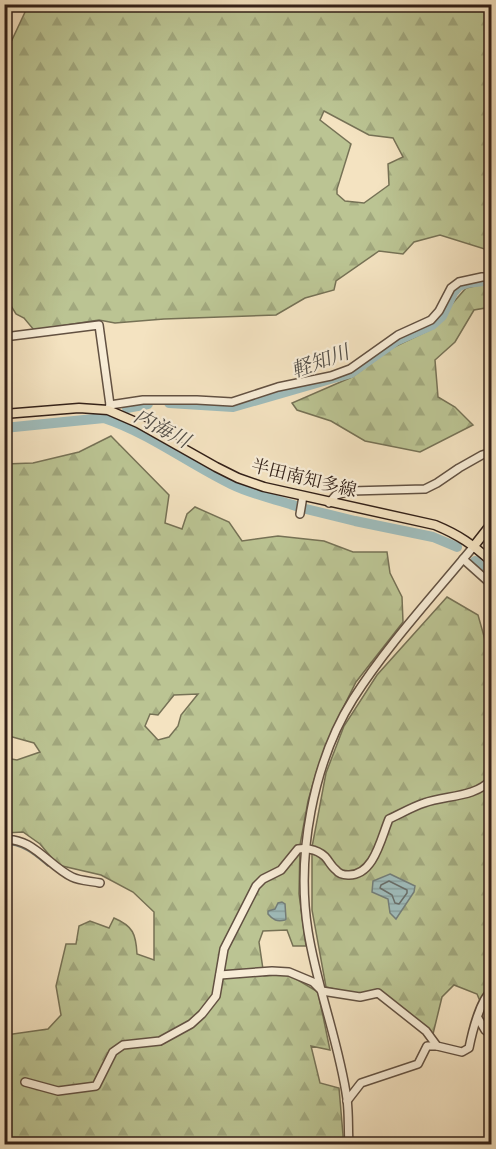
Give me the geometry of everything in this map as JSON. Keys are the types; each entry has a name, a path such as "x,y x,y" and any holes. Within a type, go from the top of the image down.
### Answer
{"main road":[{"name":"半田南知多線","path":"4,414 109,408 238,478 329,503 435,525 474,546 492,562"},
{"path":"474,546 492,523"}],"street":[{"path":"4,337 99,325 109,408 143,400 232,402 278,387 330,376 350,369 398,335 431,320 452,288 459,282 492,277"},
{"path":"329,503 336,495 351,492 425,489 482,455 492,452"},
{"path":"300,514 303,496"},
{"path":"349,1144 347,1101 339,1058 308,932 304,886 310,816 320,772 351,701 392,644 474,546"},
{"path":"463,559 492,585"},
{"path":"25,1082 58,1091 96,1086 113,1052 123,1045 160,1041 191,1024 216,996 224,949 256,886 263,879 281,870 298,849 320,853 339,873 354,875 364,871 375,857 389,819 424,802 468,794 492,779"},
{"path":"4,840 28,845 73,878 100,884"},
{"path":"220,975 289,972 313,982 322,991 360,997 378,993 426,1031 437,1046"},
{"path":"347,1101 361,1083 418,1064 427,1046 462,1052 469,1048 474,1025 486,995 492,990"},
{"path":"478,1018 485,1030 492,1036"}],"green space":[{"path":"18,5 491,5 491,251 440,235 414,242 403,254 379,251 336,281 334,290 305,298 276,315 115,323 99,320 34,330 24,318 16,314 5,286 4,57 26,10","holes":["324,111 369,135 393,138 403,157 388,164 389,185 364,203 345,201 337,194 337,189 351,144 320,120"]},
{"path":"491,283 491,307 474,310 455,342 435,360 438,397 455,407 473,425 420,452 365,441 331,421 297,410 292,403 352,377 392,348 434,328 466,288"},
{"path":"111,436 169,495 165,523 182,529 187,514 195,507 229,522 242,541 278,536 324,541 353,552 387,552 390,573 402,597 403,622 356,682 336,722 317,770 308,801 300,845 299,894 306,946 293,946 287,930 263,931 259,942 264,976 288,974 318,992 330,1050 311,1046 320,1083 339,1088 343,1144 5,1144 4,1033 6,1035 48,1029 61,1015 56,986 66,944 76,944 79,926 90,921 109,928 114,918 125,924 132,932 136,941 137,954 154,960 154,912 133,892 101,875 58,865 40,844 23,832 5,833 5,758 17,760 40,752 34,743 5,735 5,464 33,463 79,452","holes":["198,694 181,715 178,726 169,737 158,740 145,726 150,714 158,715 174,695"]},
{"path":"447,597 478,615 491,661 491,987 480,1001 477,994 454,985 442,997 432,1038 379,991 360,995 326,987 312,910 312,847 326,773 344,726 377,675"}],"water":[{"path":"390,874 415,886 414,892 396,919 390,913 388,899 372,892 373,881"},
{"path":"278,903 285,904 286,919 275,920 268,914 268,911 275,909"}],"waterway":[{"name":"軽知川","path":"169,403 233,407 351,373 396,341 432,325 442,316 459,286 492,280"},
{"name":"軽知川","path":"127,408 148,404"},
{"name":"内海川","path":"4,428 104,418 153,440 239,488 296,506"},
{"name":"内海川","path":"306,509 433,537 457,547"},
{"name":"内海川","path":"475,561 492,576"},
{"path":"4,844 23,848 48,866"}]}
